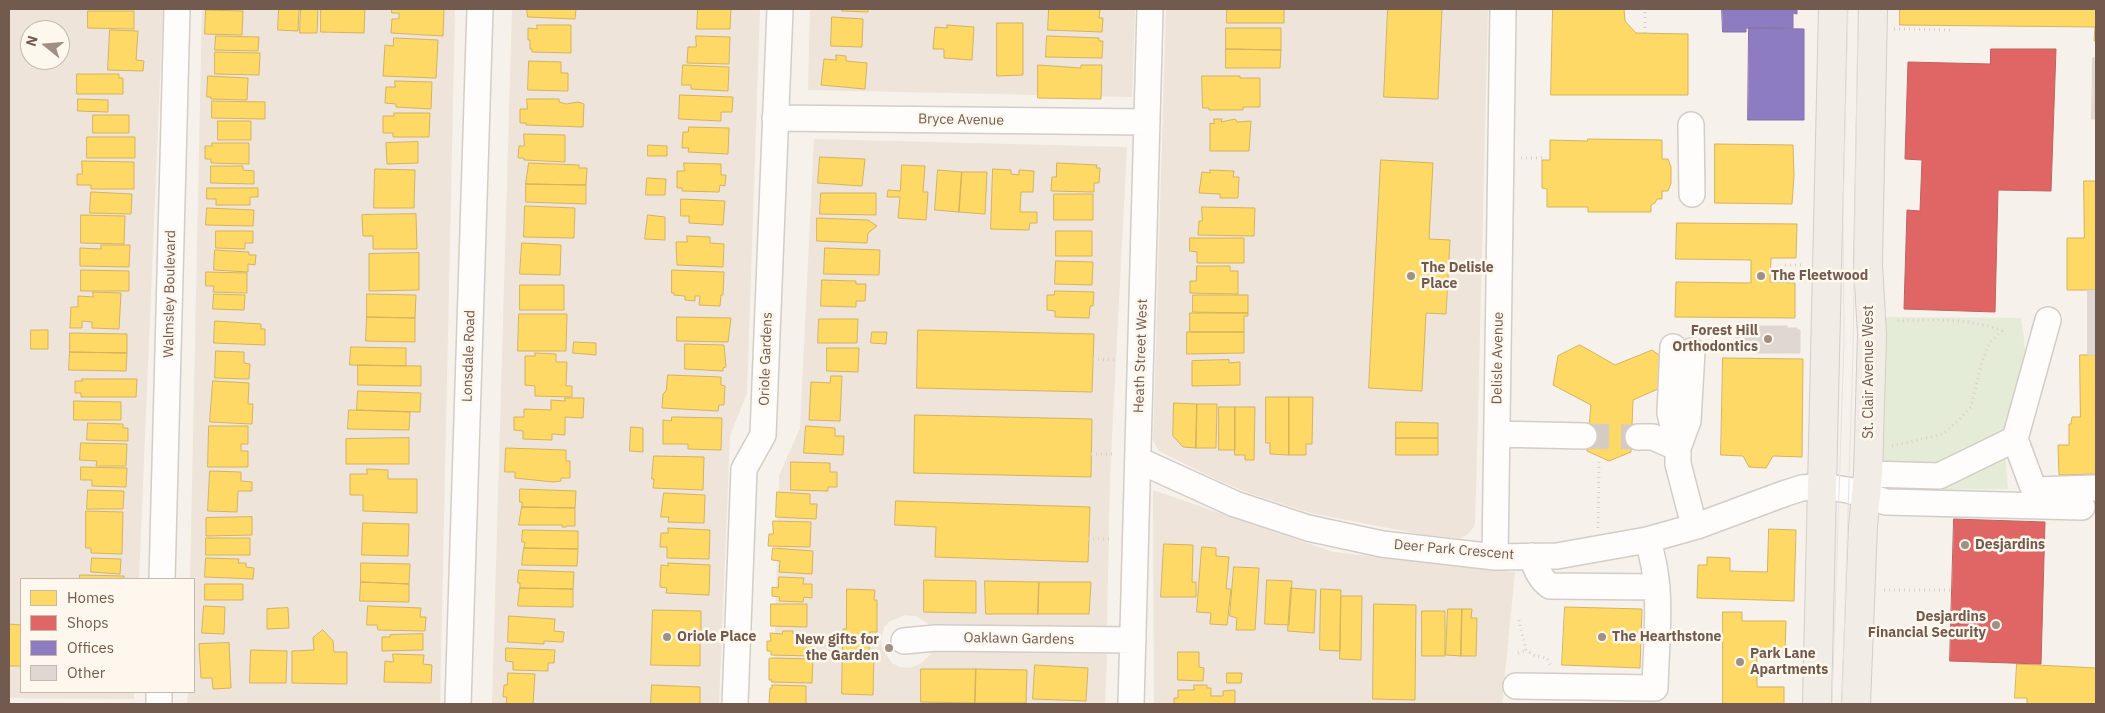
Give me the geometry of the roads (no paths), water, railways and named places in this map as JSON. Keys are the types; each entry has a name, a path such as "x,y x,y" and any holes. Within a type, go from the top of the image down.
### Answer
{"main road":[{"path":"1817,704 1833,9"},
{"name":"St. Clair Avenue West","path":"1856,704 1872,335 1868,264 1880,19"}],"street":[{"name":"Walmsley Boulevard","path":"162,578 177,9"},
{"name":"Lonsdale Road","path":"458,704 480,9"},
{"name":"Oriole Gardens","path":"735,704 744,469 763,435 780,9"},
{"name":"Heath Street West","path":"1131,704 1133,640 1126,457 1146,122 1150,9"},
{"name":"Delisle Avenue","path":"1495,557 1503,9"},
{"name":"Bryce Avenue","path":"775,118 1146,122"},
{"path":"1691,125 1692,194"},
{"path":"2048,320 2015,439 2034,490 2089,498"},
{"path":"1683,349 1670,413 1678,448 1678,464 1697,526"},
{"path":"1497,434 1584,436"},
{"path":"1638,436 1653,437 1678,448"},
{"path":"1866,485 1939,476 2015,439"},
{"name":"Deer Park Crescent","path":"1126,457 1235,504 1308,528 1382,544 1495,557 1557,556 1647,540 1697,526 1802,488 1821,486 1848,490 1866,485"},
{"path":"1866,485 1886,502 2089,498"},
{"path":"1516,686 1655,688 1657,587 1647,540"},
{"path":"1532,556 1543,581 1550,586 1657,587"},
{"name":"Oaklawn Gardens","path":"904,641 936,638 1133,640"}],"tunnel":[{"path":"1584,436 1638,437"}],"tram line":[{"path":"1832,704 1844,342 1843,214 1848,9"},
{"path":"1842,704 1853,353 1858,9"}],"place":[{"name":"The Delisle Place","path":"1411,276"},
{"name":"The Fleetwood","path":"1761,276"},
{"name":"Forest Hill Orthodontics","path":"1768,339"},
{"name":"Desjardins","path":"1965,545"},
{"name":"Desjardins Financial Security","path":"1996,625"},
{"name":"Oriole Place","path":"667,637"},
{"name":"The Hearthstone","path":"1602,637"},
{"name":"New gifts for the Garden","path":"889,648"},
{"name":"Park Lane Apartments","path":"1740,662"}]}
